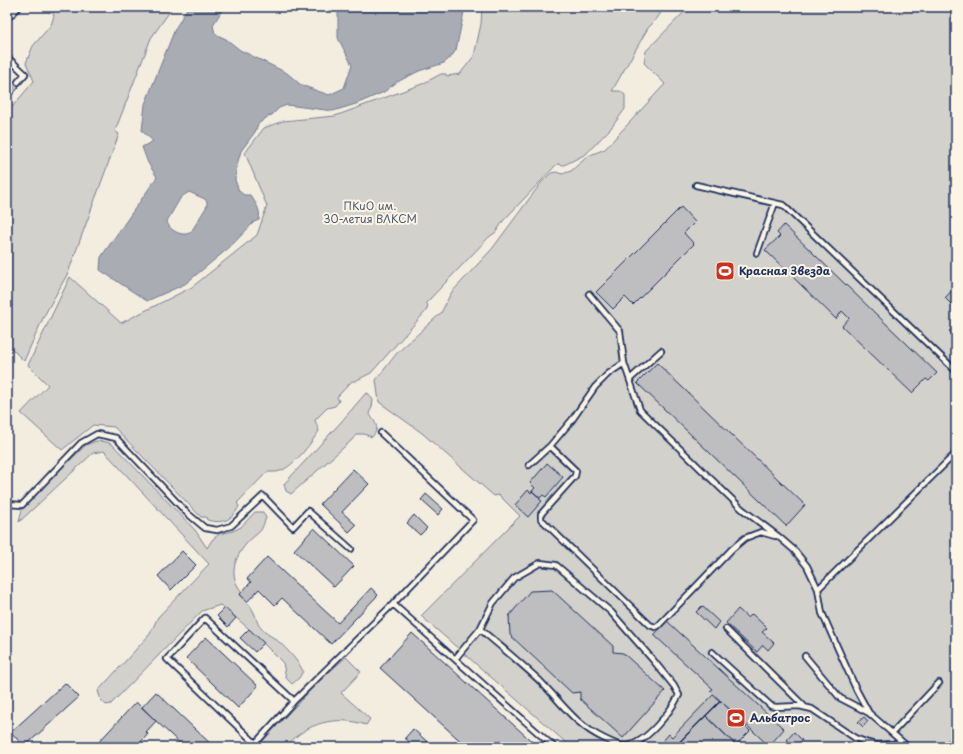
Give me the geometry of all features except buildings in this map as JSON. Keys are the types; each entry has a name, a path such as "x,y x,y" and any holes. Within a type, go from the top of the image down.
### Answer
{"lane":[{"path":"7,20 18,7"},
{"path":"7,57 26,74 18,82"},
{"path":"696,185 783,205 956,371"},
{"path":"757,253 775,203"},
{"path":"589,294 620,331 624,363 640,410 742,509 794,550 807,566 818,589 822,613 857,691 869,713"},
{"path":"630,378 662,351"},
{"path":"529,465 550,446 572,420 595,387 608,374 624,363"},
{"path":"294,701 206,618 166,659 254,745 294,701 379,619 473,520 381,433"},
{"path":"7,504 22,505 81,443 97,434 116,438 187,513 205,528 217,530 231,526 263,496 293,527 308,511 351,549"},
{"path":"550,446 576,471 575,476 540,514 541,519 650,625 655,627 658,626 732,549 745,538 761,532 779,537"},
{"path":"818,589 956,453"},
{"path":"455,659 480,629 493,603 514,578 540,563 556,566 611,612 653,660 674,686 679,695 673,706 655,728 639,741 626,746 615,744 585,728 540,682 480,629"},
{"path":"393,604 554,747"},
{"path":"726,629 806,707"},
{"path":"712,652 771,706 806,707 812,709 855,738 868,743 878,745 903,743"},
{"path":"806,656 840,698 869,713 908,747"},
{"path":"892,733 939,683"}],"green space":[{"path":"173,7 151,38 115,131 119,134 68,273 44,316 24,361 7,344 7,113 34,81 26,63 33,46 51,25 54,16 51,8"},
{"name":"ПКиО им. 30-летия ВЛКСМ","path":"482,7 665,7 648,28 612,91 620,91 625,95 625,109 611,128 586,154 564,165 557,164 503,221 496,232 489,237 426,303 428,305 426,311 371,373 352,381 337,397 339,401 335,406 327,408 315,420 319,431 295,461 282,470 267,472 237,503 239,506 230,518 217,522 207,520 206,517 201,517 114,427 93,425 62,450 21,413 48,385 28,365 70,277 121,323 192,287 257,235 267,206 245,153 264,128 283,121 335,116 422,84 441,74 446,74 447,76 460,74 474,56 481,24"},
{"name":"Красная Звезда","path":"689,7 956,7 956,734 938,747 571,747 421,616 520,516 499,495 494,496 422,433 379,402 376,380 397,353 441,313 451,293 492,249 541,183 551,173 556,172 562,174 571,171 588,156 605,149 665,84 644,63 646,51"},
{"path":"368,393 373,400 369,413 377,428 375,434 372,437 364,434 357,434 291,494 286,491 284,484 365,394"},
{"path":"96,441 107,442 113,445 195,530 207,548 212,540 219,534 233,531 241,527 255,512 263,512 266,518 262,529 242,549 236,561 234,567 235,580 242,592 240,595 247,601 260,626 266,633 281,644 301,667 303,671 299,678 292,684 286,678 283,663 249,629 220,605 202,611 111,704 106,705 101,700 98,691 150,634 158,617 209,564 104,451 93,453 19,522 23,505 86,445"},
{"path":"346,657 361,672 341,693 370,719 366,725 344,721 323,723 312,726 294,738 286,747 257,747 318,682"}],"shaded area":[{"path":"188,7 224,7 213,25 215,34 226,39 240,50 287,73 301,85 329,95 344,88 352,65 338,38 338,7 465,7 456,50 444,63 419,71 397,82 384,92 356,104 333,111 287,105 279,108 272,115 258,124 255,132 241,151 235,180 239,191 244,195 250,195 256,204 259,210 259,220 254,222 230,247 185,284 147,301 100,270 101,257 157,177 148,163 142,147 153,141 142,131 145,104 175,29","holes":["189,192 205,199 207,206 191,232 188,234 180,234 170,227 167,221 181,197"]}],"place":[{"name":"Красная Звезда","path":"725,271"},
{"name":"Альбатрос","path":"736,718"}]}
